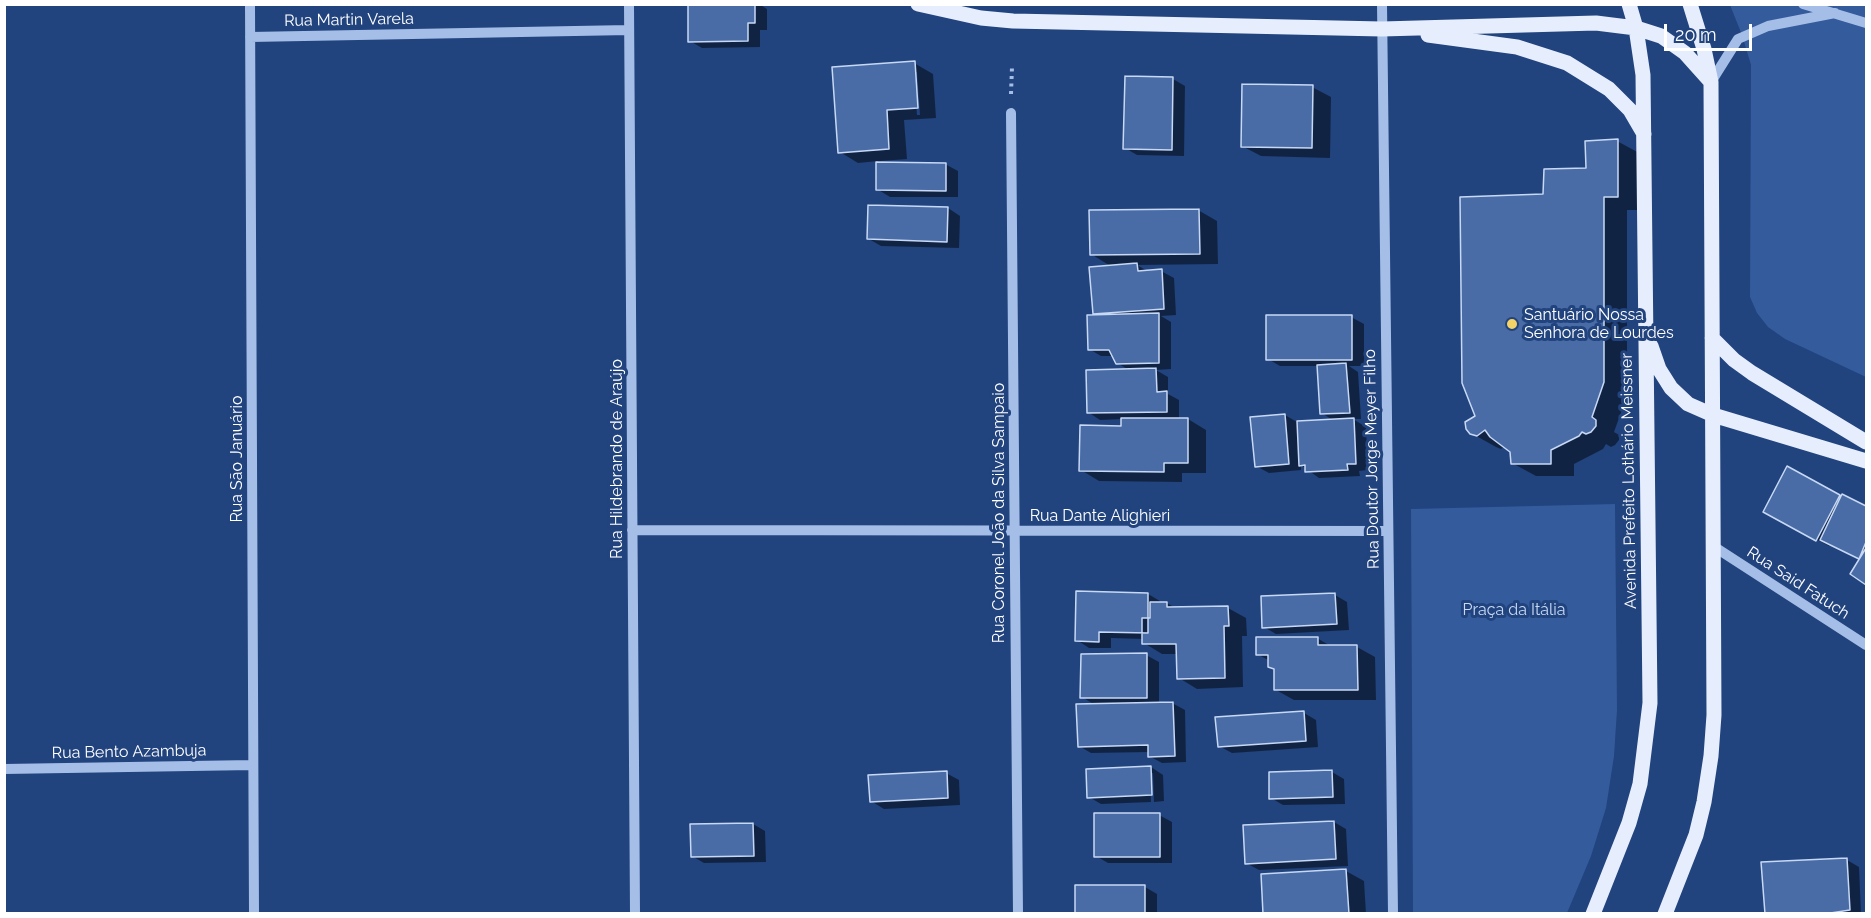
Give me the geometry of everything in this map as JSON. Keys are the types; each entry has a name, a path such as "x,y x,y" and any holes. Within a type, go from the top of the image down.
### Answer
{"main road":[{"path":"918,4 981,18 1013,21 1382,29 1596,23 1636,28 1661,36 1685,52 1711,82"},
{"name":"Avenida Prefeito Lothário Meissner","path":"1593,914 1629,823 1640,784 1650,703 1643,75 1636,28 1629,4"},
{"path":"1665,914 1696,835 1711,756 1714,715 1711,82 1704,49 1690,4"},
{"path":"1382,29 1517,47 1567,63 1609,89 1630,110 1644,134"},
{"path":"1646,332 1659,369 1671,388 1688,404 1713,415 1866,461"},
{"path":"1712,338 1734,360 1752,373 1866,442"}],"street":[{"name":"Rua São Januário","path":"250,4 254,914"},
{"name":"Rua Hildebrando de Araújo","path":"629,4 635,914"},
{"name":"Rua Doutor Jorge Meyer Filho","path":"1382,4 1393,914"},
{"path":"1803,4 1866,23"},
{"path":"1711,82 1738,39 1768,26 1835,13"},
{"name":"Rua Martin Varela","path":"250,37 629,30"},
{"name":"Rua Coronel João da Silva Sampaio","path":"1011,113 1018,914"},
{"name":"Rua Dante Alighieri","path":"632,530 1388,531"},
{"name":"Rua Said Fatuch","path":"1713,546 1866,645"},
{"name":"Rua Bento Azambuja","path":"4,769 253,765"}],"path":[{"path":"1011,113 1012,67"}],"green space":[{"path":"1730,5 1866,5 1866,377 1785,339 1768,327 1757,313 1750,297 1751,65"},
{"name":"Praça da Itália","path":"1615,504 1617,710 1614,756 1606,808 1591,856 1567,913 1413,913 1411,509"}],"building":[{"path":"688,4 755,4 755,23 748,23 748,41 688,42"},
{"path":"915,61 918,108 887,110 889,149 838,153 832,67"},
{"path":"1125,76 1173,77 1172,150 1123,149"},
{"path":"1242,84 1313,85 1312,148 1241,147"},
{"name":"Santuário Nossa Senhora de Lourdes","path":"1618,139 1618,197 1604,197 1604,382 1592,417 1596,420 1596,426 1591,432 1586,434 1582,432 1579,436 1551,450 1551,464 1511,464 1510,452 1490,437 1485,430 1477,436 1470,434 1466,429 1465,422 1475,416 1462,383 1460,197 1543,194 1544,169 1586,168 1585,141"},
{"path":"876,162 946,163 946,191 876,190"},
{"path":"868,205 948,207 947,242 867,239"},
{"path":"1199,209 1200,254 1090,255 1089,210"},
{"path":"1137,263 1138,271 1162,269 1164,309 1093,314 1089,267"},
{"path":"1159,313 1159,363 1116,364 1109,350 1088,350 1087,315"},
{"path":"1266,315 1352,315 1352,360 1266,360"},
{"path":"1346,363 1350,413 1320,414 1317,365"},
{"path":"1156,368 1157,392 1167,391 1167,412 1087,413 1086,370"},
{"path":"1285,414 1289,464 1255,467 1250,417"},
{"path":"1121,418 1188,418 1188,463 1164,463 1164,472 1079,471 1080,425 1121,426"},
{"path":"1354,418 1356,464 1347,464 1348,470 1305,472 1305,465 1299,466 1297,421"},
{"path":"1787,466 1840,495 1816,541 1763,512"},
{"path":"1842,494 1866,506 1866,542 1859,559 1820,540"},
{"path":"1866,548 1866,585 1850,574"},
{"path":"1076,591 1148,593 1148,633 1099,632 1099,642 1075,641"},
{"path":"1335,593 1337,624 1262,628 1261,596"},
{"path":"1150,602 1167,602 1167,607 1228,606 1229,626 1224,626 1225,678 1177,679 1176,644 1142,644 1142,618 1150,618"},
{"path":"1256,637 1318,637 1318,645 1357,645 1358,690 1274,690 1274,669 1268,667 1268,655 1256,655"},
{"path":"1147,653 1147,698 1080,698 1081,654"},
{"path":"1173,702 1175,756 1148,757 1148,745 1078,747 1076,704"},
{"path":"1304,711 1306,741 1218,747 1215,717"},
{"path":"1151,766 1152,795 1087,798 1086,769"},
{"path":"1332,770 1333,797 1269,799 1269,772"},
{"path":"947,771 948,798 870,802 868,775"},
{"path":"1094,813 1160,813 1160,857 1094,857"},
{"path":"1334,821 1336,859 1245,864 1243,825"},
{"path":"753,823 754,856 691,857 690,824"},
{"path":"1847,858 1850,910 1824,914 1765,914 1761,862"},
{"path":"1346,869 1349,914 1263,914 1261,874"},
{"path":"1075,885 1145,885 1145,914 1075,914"}],"place":[{"name":"Santuário Nossa Senhora de Lourdes","path":"1512,324"}]}
